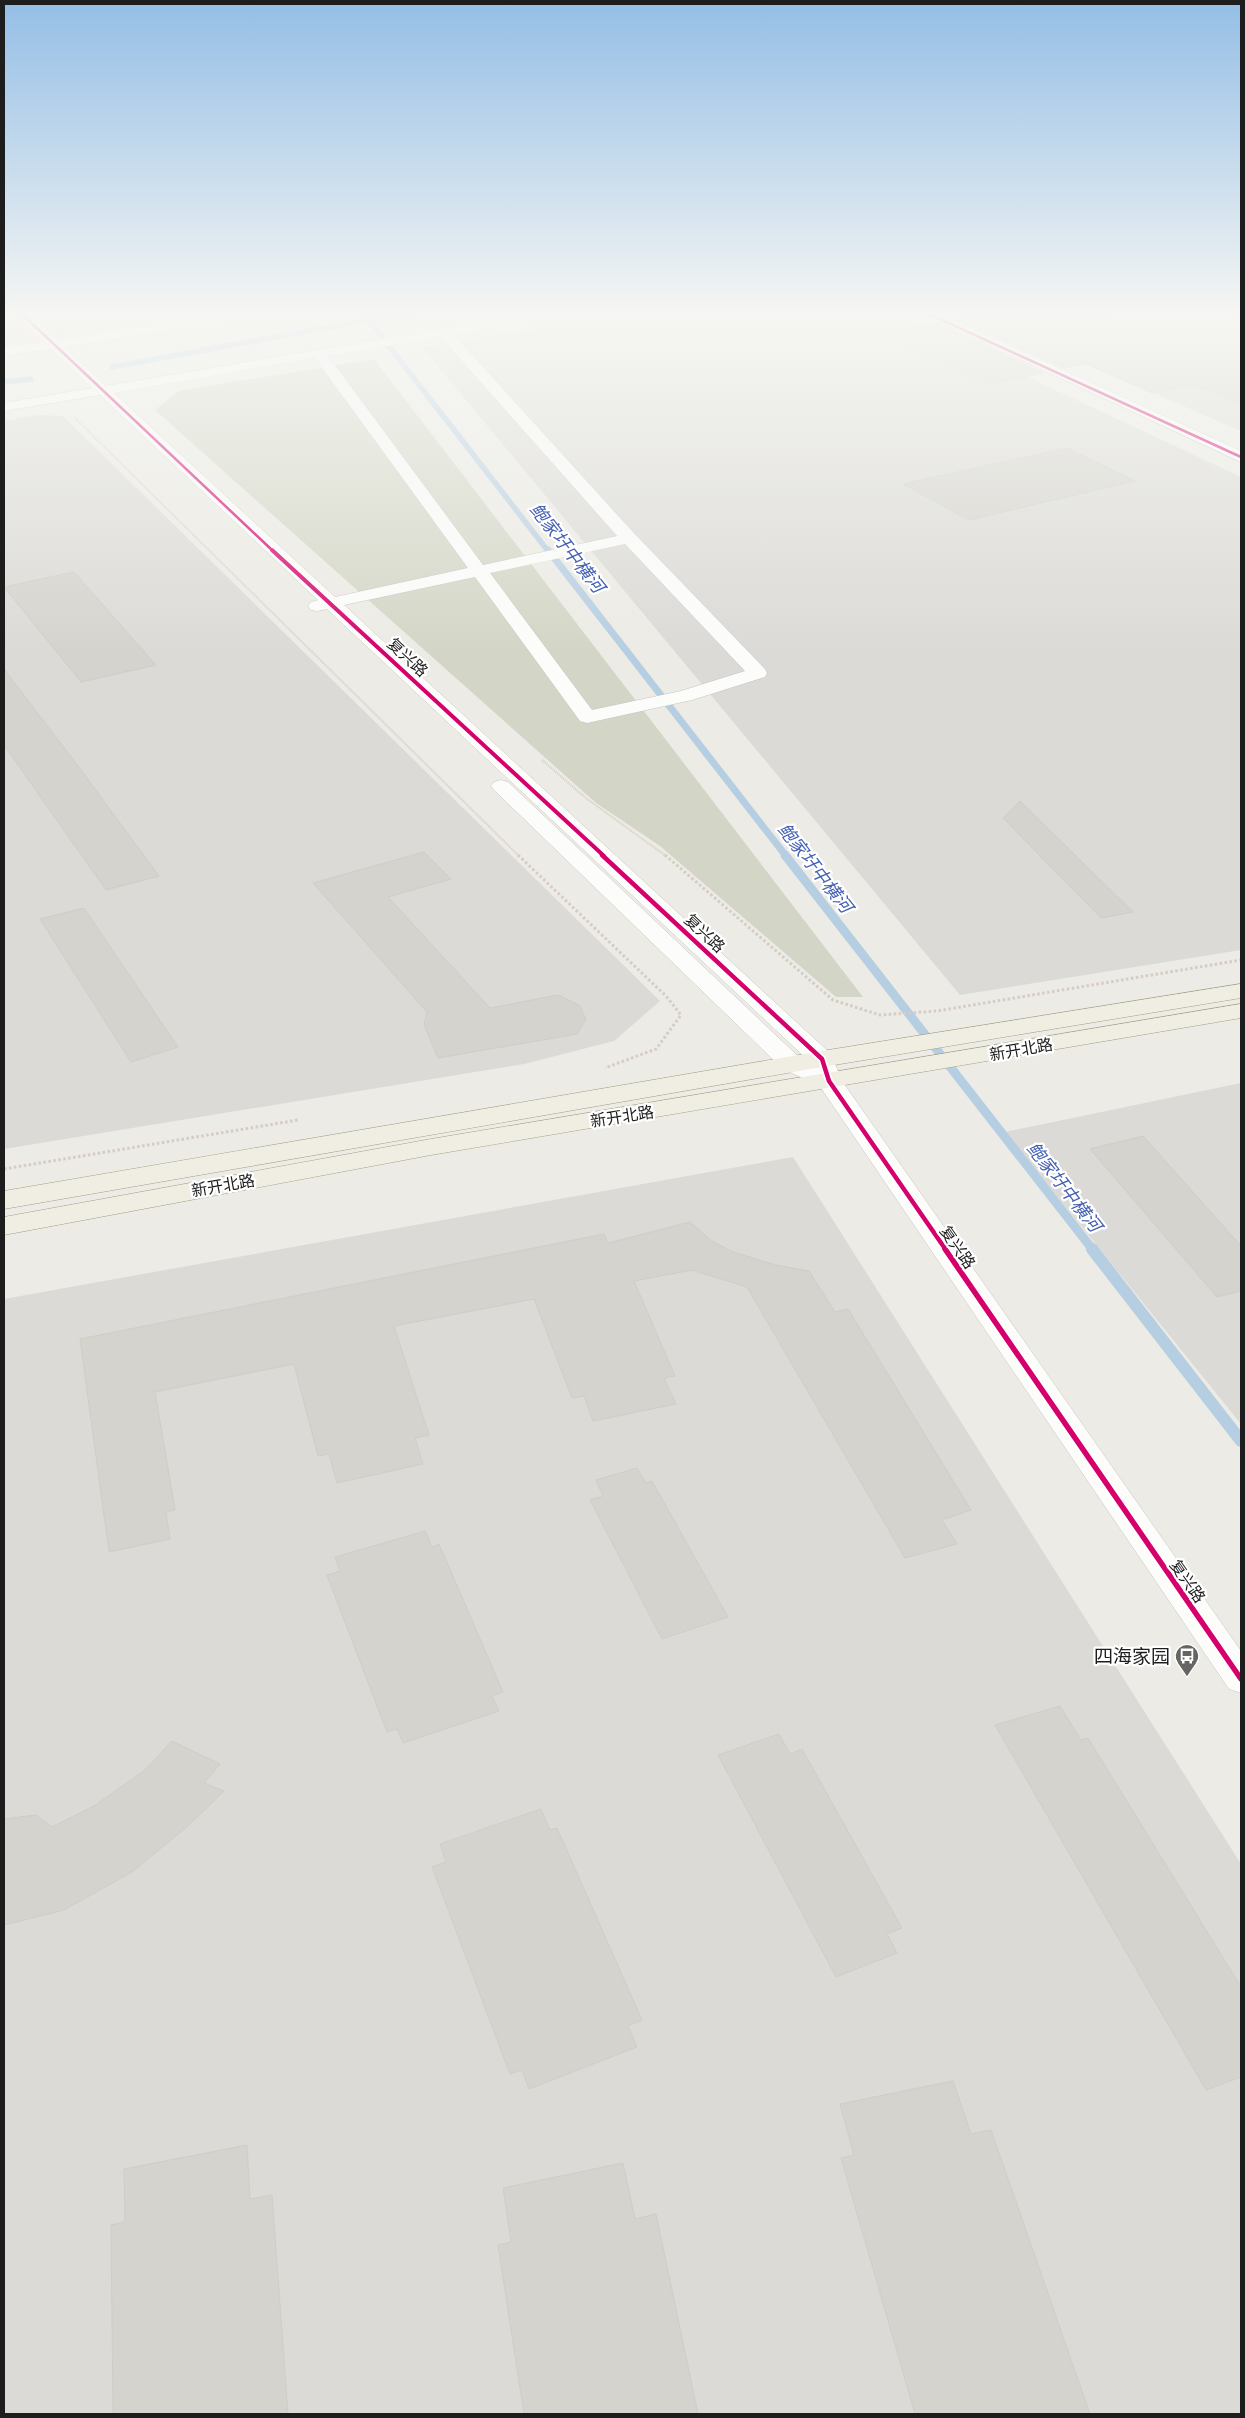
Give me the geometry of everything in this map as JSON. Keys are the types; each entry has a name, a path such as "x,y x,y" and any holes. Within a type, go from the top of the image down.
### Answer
{"main road":[{"name":"新开北路","path":"4,1226 432,1147 825,1070 918,1043 1241,990"},
{"name":"新开北路","path":"825,1070 937,1064 1241,1011"},
{"name":"新开北路","path":"4,1200 792,1064"}],"street":[{"name":"复兴路","path":"129,427 311,607 367,658 792,1064 825,1070"},
{"name":"复兴路","path":"133,427 331,603 825,1070 1241,1679"},
{"path":"372,427 587,717 685,696 758,673 630,538 530,427"},
{"path":"1175,427 1241,457"},
{"path":"311,607 630,538"}],"path":[{"path":"85,427 451,791 666,996 680,1016 656,1048 603,1069"},
{"path":"542,760 587,800 659,850 833,1000 880,1015 936,1011 1241,960"},
{"path":"4,1170 298,1120"}],"shaded area":[{"path":"4,427 74,427 660,1001 614,1041 524,1064 4,1149"},
{"path":"174,427 426,427 863,997 836,997 660,846 596,803"},
{"path":"488,427 1134,427 1241,477 1241,950 960,995"},
{"path":"1231,427 1241,427 1241,431"},
{"path":"1241,1083 1241,1424 1005,1132"},
{"name":"四海家园","path":"793,1157 1241,1864 1241,2414 4,2414 4,1299"}],"building":[{"path":"1067,448 1135,481 969,520 903,484"},
{"path":"74,572 156,665 81,682 4,587"},
{"path":"4,669 159,876 106,890 4,745"},
{"path":"1020,801 1133,912 1101,918 1003,818"},
{"path":"424,852 451,879 388,897 490,1008 558,995 579,1005 586,1019 577,1034 438,1058 424,1025 427,1012 313,883"},
{"path":"84,908 178,1047 131,1062 40,919"},
{"path":"1143,1136 1241,1246 1241,1291 1217,1297 1090,1149"},
{"path":"690,1222 712,1241 733,1252 776,1265 809,1271 835,1312 848,1309 971,1510 942,1520 957,1544 905,1558 747,1287 692,1270 634,1281 675,1376 664,1378 676,1404 593,1421 584,1396 572,1398 534,1299 394,1326 429,1435 415,1438 423,1464 337,1483 329,1454 318,1456 294,1364 155,1392 175,1510 166,1512 170,1539 109,1552 80,1339 604,1234 608,1243"},
{"path":"637,1468 646,1483 652,1481 728,1617 662,1639 590,1500 603,1496 596,1480"},
{"path":"425,1531 432,1547 439,1544 503,1692 492,1696 499,1711 403,1743 397,1729 387,1732 327,1575 340,1571 335,1557"},
{"path":"1060,1706 1081,1740 1088,1738 1241,1987 1241,2077 1206,2090 995,1725"},
{"path":"779,1734 790,1754 802,1749 902,1928 887,1934 897,1953 836,1977 718,1755"},
{"path":"172,1741 220,1764 204,1783 224,1791 189,1825 132,1872 64,1910 4,1925 4,1819 36,1815 52,1827 94,1806 145,1770"},
{"path":"541,1809 550,1830 557,1828 642,2020 628,2026 637,2047 529,2089 522,2070 510,2074 432,1867 446,1862 440,1844"},
{"path":"953,2081 971,2134 991,2130 1090,2414 915,2414 841,2158 854,2155 840,2104"},
{"path":"247,2145 250,2199 272,2195 288,2414 113,2414 111,2225 125,2222 124,2169"},
{"path":"623,2163 635,2219 656,2214 698,2414 524,2414 498,2245 511,2242 503,2188"}],"waterway":[{"name":"鲍家圩中横河","path":"452,427 548,551"},
{"name":"鲍家圩中横河","path":"548,550 786,856"},
{"name":"鲍家圩中横河","path":"785,855 1093,1250"},
{"name":"鲍家圩中横河","path":"1092,1249 1241,1441"}],"cycle path":[{"path":"141,427 262,541 822,1059 829,1081 1241,1679"},
{"path":"1175,427 1241,457"}],"place":[{"name":"四海家园","path":"1187,1677"}]}
